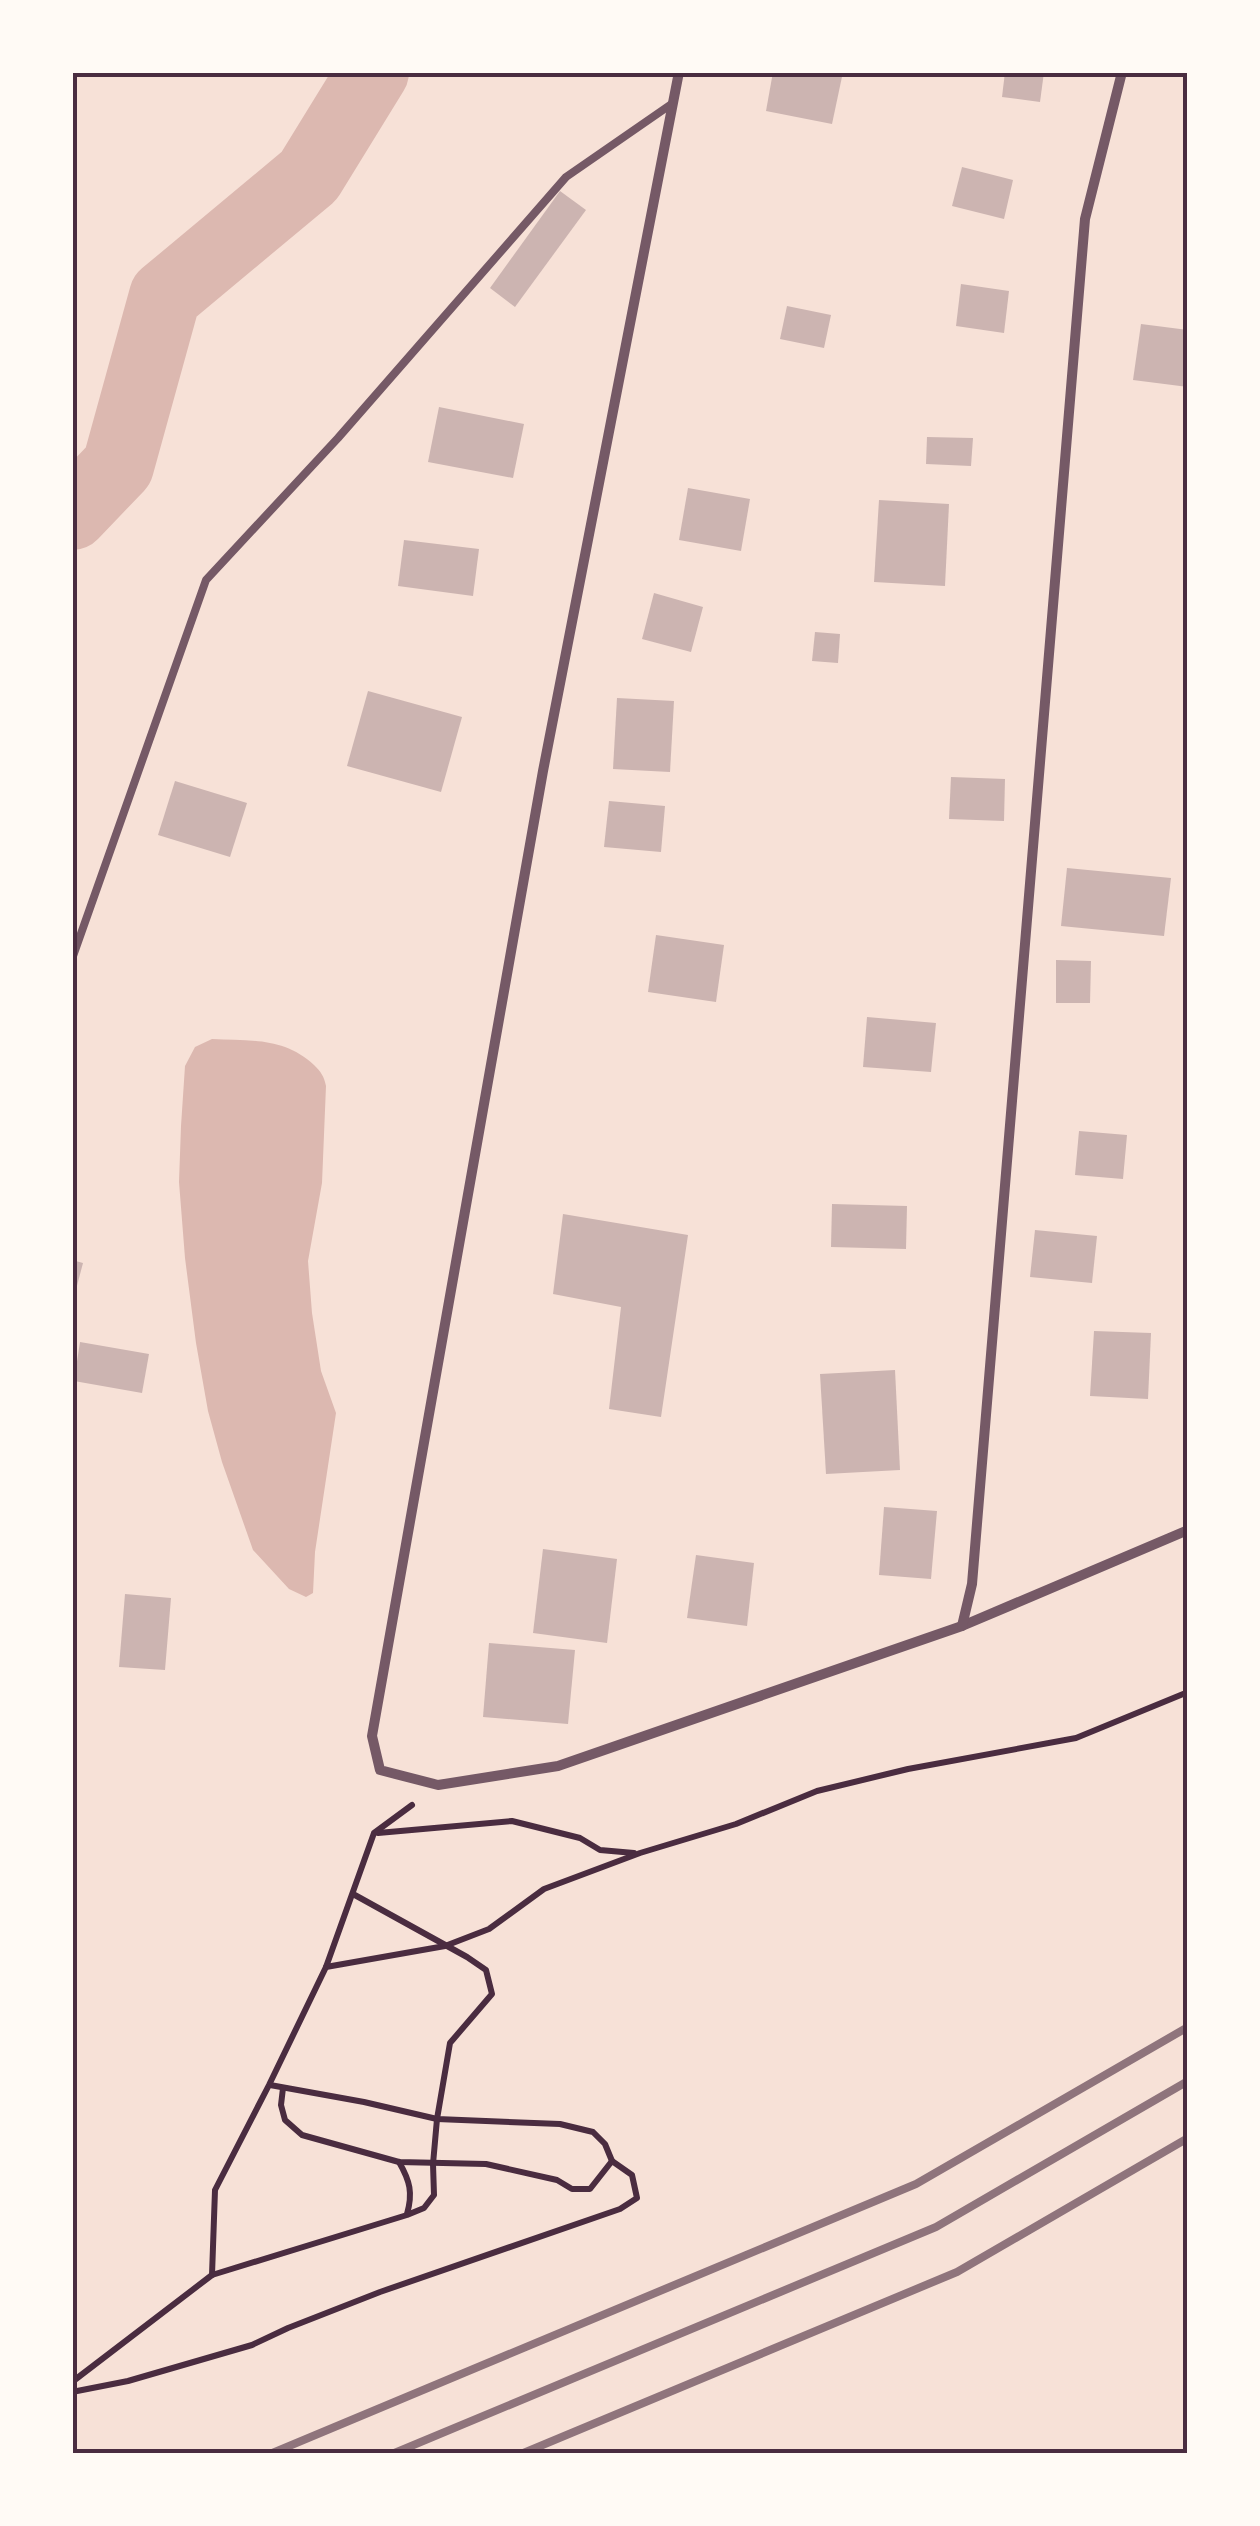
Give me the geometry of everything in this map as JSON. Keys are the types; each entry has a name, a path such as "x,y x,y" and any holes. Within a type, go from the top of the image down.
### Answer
{"street":[{"path":"680,72 543,771 372,1736 380,1770 438,1785 558,1766 962,1626 1188,1530"},
{"path":"962,1626 974,1564 1085,220 1122,72"}],"lane":[{"path":"72,959 206,580 338,438 566,177 674,102"}],"path":[{"path":"326,1968 444,1946 488,1929 544,1889 818,1792 908,1769 1076,1738 1188,1692"},
{"path":"212,2274 215,2190 326,1968 374,1833 438,1785"},
{"path":"374,1833 512,1821 580,1838 600,1850 640,1853"},
{"path":"72,2382 212,2274 407,2216 424,2208 434,2194 437,2118 450,2043 492,1994 486,1970 352,1894"},
{"path":"72,2392 128,2381 252,2345 380,2292 620,2209 637,2198 632,2175 612,2162 605,2144 593,2132 560,2124 437,2118 269,2086"},
{"path":"283,2088 281,2105 285,2120 302,2135 399,2162 486,2164 557,2180 572,2189 590,2189 612,2162"},
{"path":"399,2162 412,2196 407,2216"}],"shaded area":[{"path":"212,1039 266,1042 291,1049 316,1068 326,1086 322,1183 308,1261 321,1371 336,1413 315,1552 313,1593 306,1597 289,1589 253,1550 222,1462 196,1343 179,1182 181,1126 185,1066 195,1047"}],"building":[{"path":"773,72 843,72 832,124 766,111"},
{"path":"1005,72 1044,72 1040,102 1002,97"},
{"path":"962,167 1013,180 1004,219 952,206"},
{"path":"560,191 586,210 515,307 490,288"},
{"path":"961,284 1009,291 1004,333 956,326"},
{"path":"787,306 831,315 824,348 780,339"},
{"path":"1141,324 1188,330 1188,387 1133,380"},
{"path":"439,407 524,424 513,478 428,462"},
{"path":"927,437 973,438 971,466 926,464"},
{"path":"688,488 750,499 741,551 679,540"},
{"path":"879,500 949,504 945,586 874,582"},
{"path":"404,540 479,549 473,596 398,586"},
{"path":"654,593 703,607 691,652 642,639"},
{"path":"815,632 840,634 838,663 812,661"},
{"path":"368,691 462,717 441,792 347,766"},
{"path":"617,698 674,701 670,772 613,769"},
{"path":"951,777 1005,779 1004,821 949,819"},
{"path":"175,781 247,803 230,857 158,835"},
{"path":"609,801 665,806 661,852 604,847"},
{"path":"1067,868 1171,878 1164,936 1061,926"},
{"path":"656,935 724,945 716,1002 648,992"},
{"path":"1056,960 1091,961 1090,1003 1056,1003"},
{"path":"867,1017 936,1023 931,1072 863,1067"},
{"path":"1079,1131 1127,1135 1123,1179 1075,1175"},
{"path":"832,1204 907,1206 906,1249 831,1247"},
{"path":"563,1214 688,1235 661,1417 609,1409 621,1307 553,1294"},
{"path":"1035,1230 1097,1236 1092,1283 1030,1277"},
{"path":"72,1260 83,1263 74,1297 72,1297"},
{"path":"1094,1331 1151,1333 1148,1399 1090,1396"},
{"path":"80,1342 149,1354 142,1393 74,1381"},
{"path":"895,1370 900,1470 826,1474 820,1374"},
{"path":"884,1507 937,1511 931,1579 879,1575"},
{"path":"543,1549 617,1559 607,1643 533,1633"},
{"path":"696,1555 754,1563 747,1626 687,1618"},
{"path":"125,1594 171,1598 165,1670 119,1667"},
{"path":"489,1643 575,1650 568,1724 483,1717"}],"waterway":[{"path":"72,514 118,466 165,296 309,176 373,72"}],"railway":[{"path":"270,2454 916,2184 1188,2027"},
{"path":"392,2454 936,2227 1188,2081"},
{"path":"521,2454 957,2272 1188,2138"}]}
